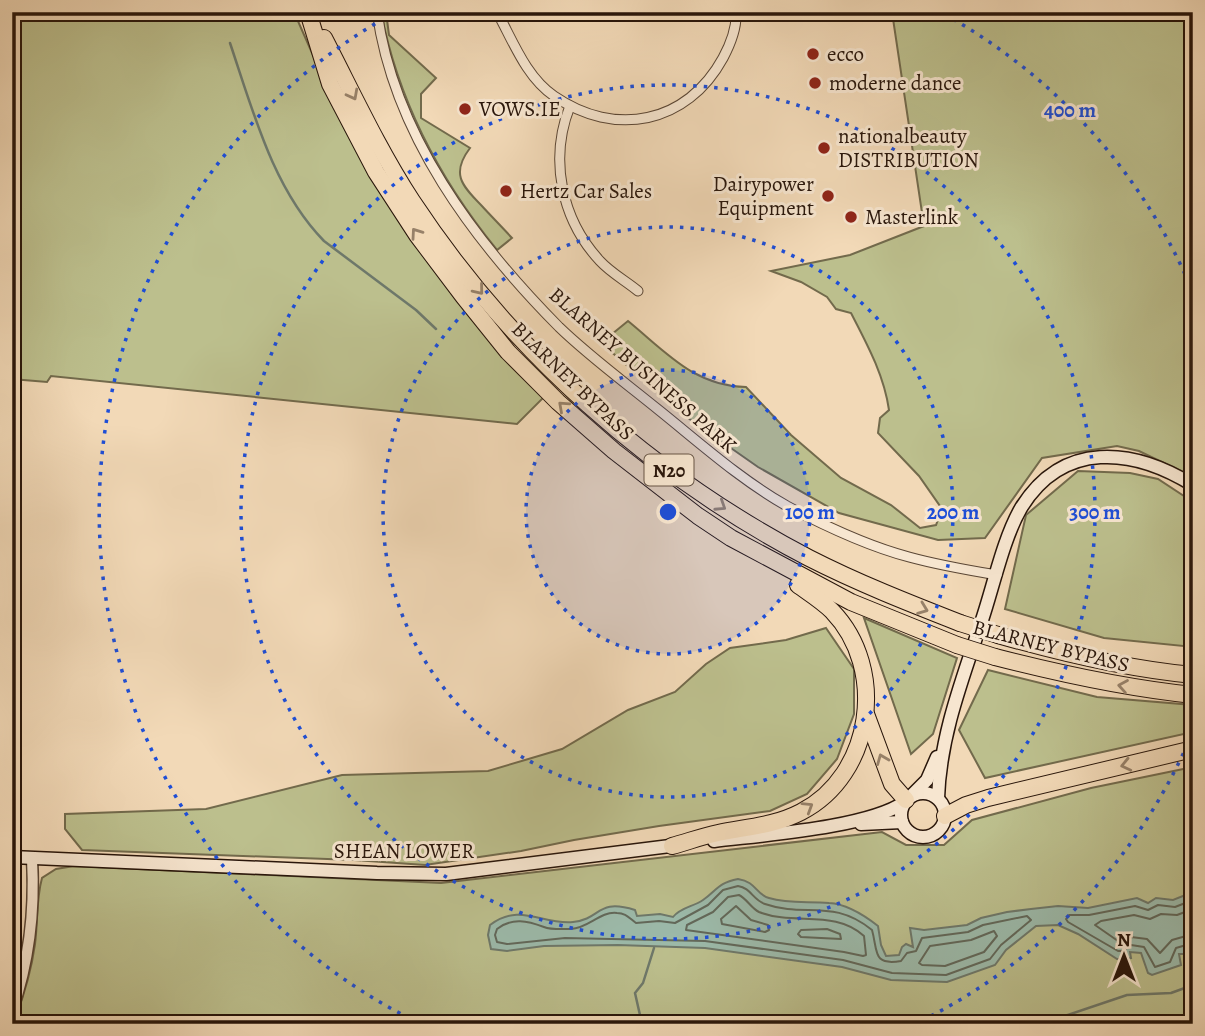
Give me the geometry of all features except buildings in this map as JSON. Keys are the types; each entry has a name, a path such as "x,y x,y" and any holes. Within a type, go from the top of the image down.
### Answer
{"highway":[{"name":"BLARNEY BYPASS","path":"310,12 330,84 376,172 455,285 508,352 558,402 614,451 698,516 731,538 817,586 884,617 957,645 1062,674 1193,695"},
{"name":"BLARNEY BYPASS","path":"310,12 391,167 436,237 522,341 572,391 674,474 751,526 870,587 960,622 1063,652 1193,675"},
{"path":"698,516 811,594 831,611 843,626 864,671 866,714 892,784 907,799"},
{"path":"672,846 717,833 781,821 802,812 837,783 852,762 866,714"},
{"path":"945,816 988,798 1193,749"}],"main road":[{"path":"907,799 924,792 942,803 945,816 936,833 924,837 912,834 902,822 901,812 907,799 927,780 944,741 1010,531 1033,492 1071,465 1097,457 1126,457 1153,464 1193,485"},
{"path":"937,798 944,741"},
{"name":"SHEAN LOWER","path":"12,857 446,874 816,827 876,815 907,799"},
{"name":"SHEAN LOWER","path":"816,827 902,822"}],"street":[{"name":"BLARNEY BUSINESS PARK","path":"377,12 390,74 429,161 445,189 495,258 561,328 728,467 786,505 848,535 907,557 997,575"},
{"path":"497,12 534,78 570,106 597,118 610,120 666,112 693,96 715,73 729,47 736,12"},
{"path":"570,106 560,134 560,176 564,200 575,225 601,263 638,291"},
{"path":"12,1012 27,964 32,859"}],"green space":[{"path":"12,12 294,12 338,112 544,397 517,424 51,376 47,382 12,379"},
{"path":"381,12 386,12 389,35 436,78 421,94 421,118 470,148 461,165 464,185 512,238 497,250 457,196 424,138 398,76"},
{"path":"892,12 1193,12 1193,477 1139,451 1117,446 1042,458 985,538 938,540 839,513 758,467 688,418 601,343 628,321 668,355 696,374 711,381 746,387 791,435 841,478 891,505 920,528 936,525 942,509 919,476 878,433 880,418 889,410 887,397 874,360 851,313 836,309 827,297 801,282 771,271 850,255 924,226"},
{"path":"1078,471 1130,473 1158,479 1193,502 1193,647 1104,638 1005,609 1026,515"},
{"path":"864,618 957,658 933,734 911,754"},
{"path":"826,628 854,669 854,714 837,759 807,794 770,811 659,826 425,865 82,850 65,829 65,814 206,809 342,775 488,771 562,749 628,710 675,692 706,664 730,648 786,640"},
{"path":"988,670 1097,697 1193,705 1193,732 985,778 959,730"},
{"path":"1193,767 1193,1024 13,1024 31,965 42,878 56,869 74,866 441,883 882,832 906,845 944,845 972,820 1091,788"}],"water":[{"path":"738,879 776,900 836,904 855,911 878,926 886,956 899,955 906,944 913,947 910,928 924,930 967,925 981,918 1007,912 1058,906 1088,908 1137,898 1148,903 1156,898 1173,900 1193,892 1193,949 1186,954 1179,954 1181,965 1152,975 1148,973 1141,953 1130,952 1131,958 1117,959 1078,934 1058,925 1036,926 1006,950 995,965 947,982 891,980 842,967 705,948 618,945 544,946 507,951 491,949 488,935 490,925 501,918 521,915 573,922 613,906 635,910 637,916 660,914 673,917 703,900 722,885"}],"waterway":[{"path":"230,43 267,148 291,198 306,220 324,241 416,310 436,329"},
{"path":"642,1024 635,993 643,983 654,948"},
{"path":"1041,1024 1127,995 1171,993 1193,985"}],"place":[{"name":"ecco","path":"813,54"},
{"name":"moderne dance","path":"815,83"},
{"name":"VOWS.IE","path":"465,109"},
{"name":"nationalbeauty DISTRIBUTION","path":"824,148"},
{"name":"Hertz Car Sales","path":"506,191"},
{"name":"Dairypower Equipment","path":"828,196"},
{"name":"Masterlink","path":"851,217"}]}
